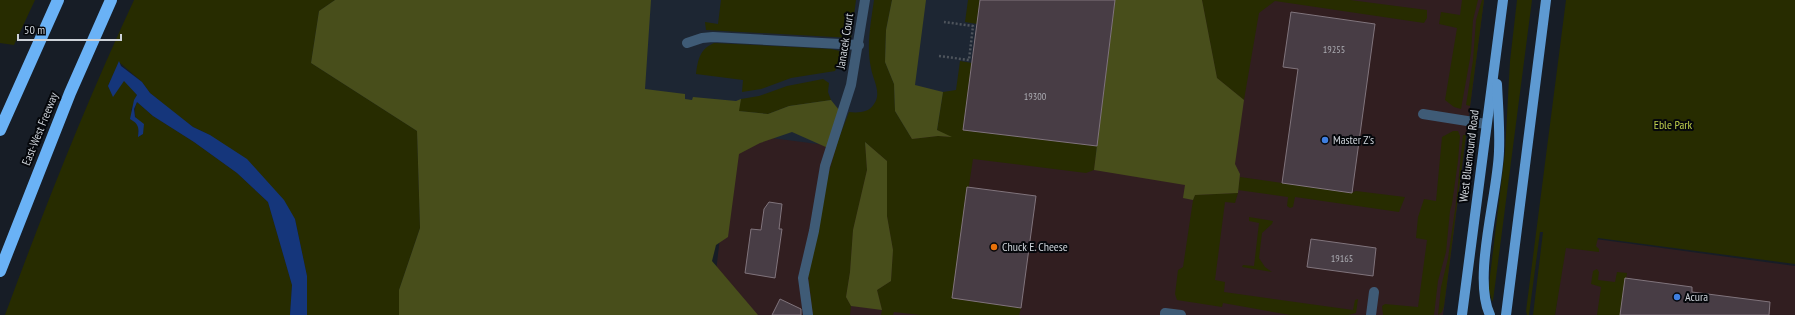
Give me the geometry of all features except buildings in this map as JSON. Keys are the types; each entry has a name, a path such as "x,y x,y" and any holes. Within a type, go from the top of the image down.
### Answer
{"highway":[{"path":"0,130 58,0"},
{"name":"East-West Freeway","path":"0,271 67,100 111,0"}],"main road":[{"name":"West Bluemound Road","path":"1462,315 1503,0"},
{"path":"1506,315 1546,0"},
{"path":"1490,315 1484,294 1484,271 1500,152 1496,60"}],"street":[{"name":"Janacek Court","path":"808,315 803,278 814,231 825,166 851,85 859,45 865,0"},
{"path":"687,44 702,38 713,37 792,40 859,45"},
{"path":"1423,114 1486,124"},
{"path":"1371,315 1374,292"},
{"path":"1166,315 1165,313 1182,315"}],"path":[{"path":"940,56 968,60 973,26 944,22"}],"shaded area":[{"path":"632,0 1148,0 1128,161 952,137 937,130 856,149 618,118"},
{"path":"1148,0 1484,0 1443,315 711,315 732,133"},
{"path":"1566,235 1795,266 1795,315 1555,315"}],"green space":[{"path":"0,0 35,0 14,45 0,43"},
{"path":"134,0 335,0 319,11 311,63 417,131 420,228 399,290 399,315 307,315 307,276 295,219 210,135 193,127 173,112 150,93 142,82 119,62 108,86 113,96 124,80 137,95 131,110 139,128 138,137 143,134 135,115 137,102 153,116 194,142 237,173 268,202 292,285 290,315 5,315 66,156"},
{"path":"335,0 651,0 645,89 685,94 685,99 692,100 693,97 736,101 741,99 739,111 768,114 789,106 831,100 839,110 828,148 792,132 760,143 739,154 728,237 716,245 712,261 758,315 399,315 399,290 420,228 417,131 311,63 319,11"},
{"path":"721,0 856,0 851,38 706,30 705,22 718,24"},
{"path":"874,0 892,0 886,30 885,62 894,84 895,111 912,139 938,136 950,137 937,130 943,92 956,90 960,61 972,63 963,130 1097,146 1094,170 1086,173 973,159 952,298 1021,308 1019,315 920,315 894,312 893,315 881,315 882,310 877,290 891,281 893,250 887,216 887,161 865,142 867,170 853,230 850,272 846,297 851,306 850,315 813,315 808,274 826,182 839,138 849,112 866,111 872,107 877,95 869,51"},
{"path":"892,0 926,0 915,85 943,92 937,130 952,137 938,136 912,139 895,111 894,84 885,62 886,30"},
{"path":"968,0 980,0 977,24 965,22"},
{"path":"1115,0 1202,0 1217,78 1244,100 1235,164 1240,174 1238,193 1195,195 1193,200 1183,198 1185,185 1094,170"},
{"path":"1202,0 1350,0 1427,10 1427,18 1424,23 1275,1 1259,13 1244,100 1217,78"},
{"path":"1462,0 1478,0 1473,20 1471,53 1461,109 1454,107 1445,100 1457,28 1439,24 1441,12 1460,15"},
{"path":"1482,0 1484,0 1470,106 1466,105 1473,60 1476,20"},
{"path":"1517,0 1532,0 1492,301 1489,290 1490,276 1505,152 1510,61"},
{"name":"Eble Park","path":"1566,0 1795,0 1795,264 1598,238 1596,246 1599,249 1599,252 1566,248 1555,315 1533,315 1543,232 1540,232 1529,315 1527,315 1526,311"},
{"path":"714,43 831,49 845,52 835,71 791,78 761,89 742,92 743,80 696,74 700,55 709,45"},
{"path":"823,79 829,83 828,92 831,100 789,106 768,114 738,111 741,99 759,96 787,86"},
{"path":"1453,131 1458,131 1460,136 1458,161 1450,211 1446,252 1438,281 1434,315 1383,315 1382,306 1385,304 1418,307 1427,240 1416,238 1418,217 1424,199 1436,201 1442,137"},
{"path":"1463,135 1466,135 1444,306 1442,312 1438,315 1441,287 1448,258 1456,203"},
{"path":"865,142 887,161 887,216 893,250 891,281 877,290 882,310 851,306 846,297 850,272 853,230 867,170"},
{"path":"1240,177 1351,193 1356,191 1405,197 1399,212 1295,197 1293,207 1290,208 1287,206 1288,197 1238,190"},
{"path":"1238,193 1235,203 1225,202 1215,280 1225,282 1224,292 1353,310 1355,300 1358,299 1356,313 1348,315 1290,315 1223,303 1222,307 1177,300 1175,294 1178,270 1183,267 1195,195"},
{"path":"1249,217 1273,221 1272,224 1262,233 1259,258 1265,267 1272,272 1242,267 1243,265 1254,266 1259,223 1249,221"},
{"path":"1597,269 1599,272 1598,280 1615,282 1617,272 1627,273 1620,315 1597,315 1601,287 1591,284 1593,271"}],"water":[{"path":"119,61 121,66 142,82 150,93 193,127 210,135 247,159 284,200 295,219 307,276 307,315 290,315 292,285 268,202 237,173 194,142 153,116 137,102 134,109 135,117 144,124 143,134 138,137 138,126 130,119 134,100 137,95 124,81 113,97 108,86"}],"place":[{"name":"Master Z's","path":"1325,140"},
{"name":"Chuck E. Cheese","path":"994,247"},
{"name":"Acura","path":"1677,297"}]}
